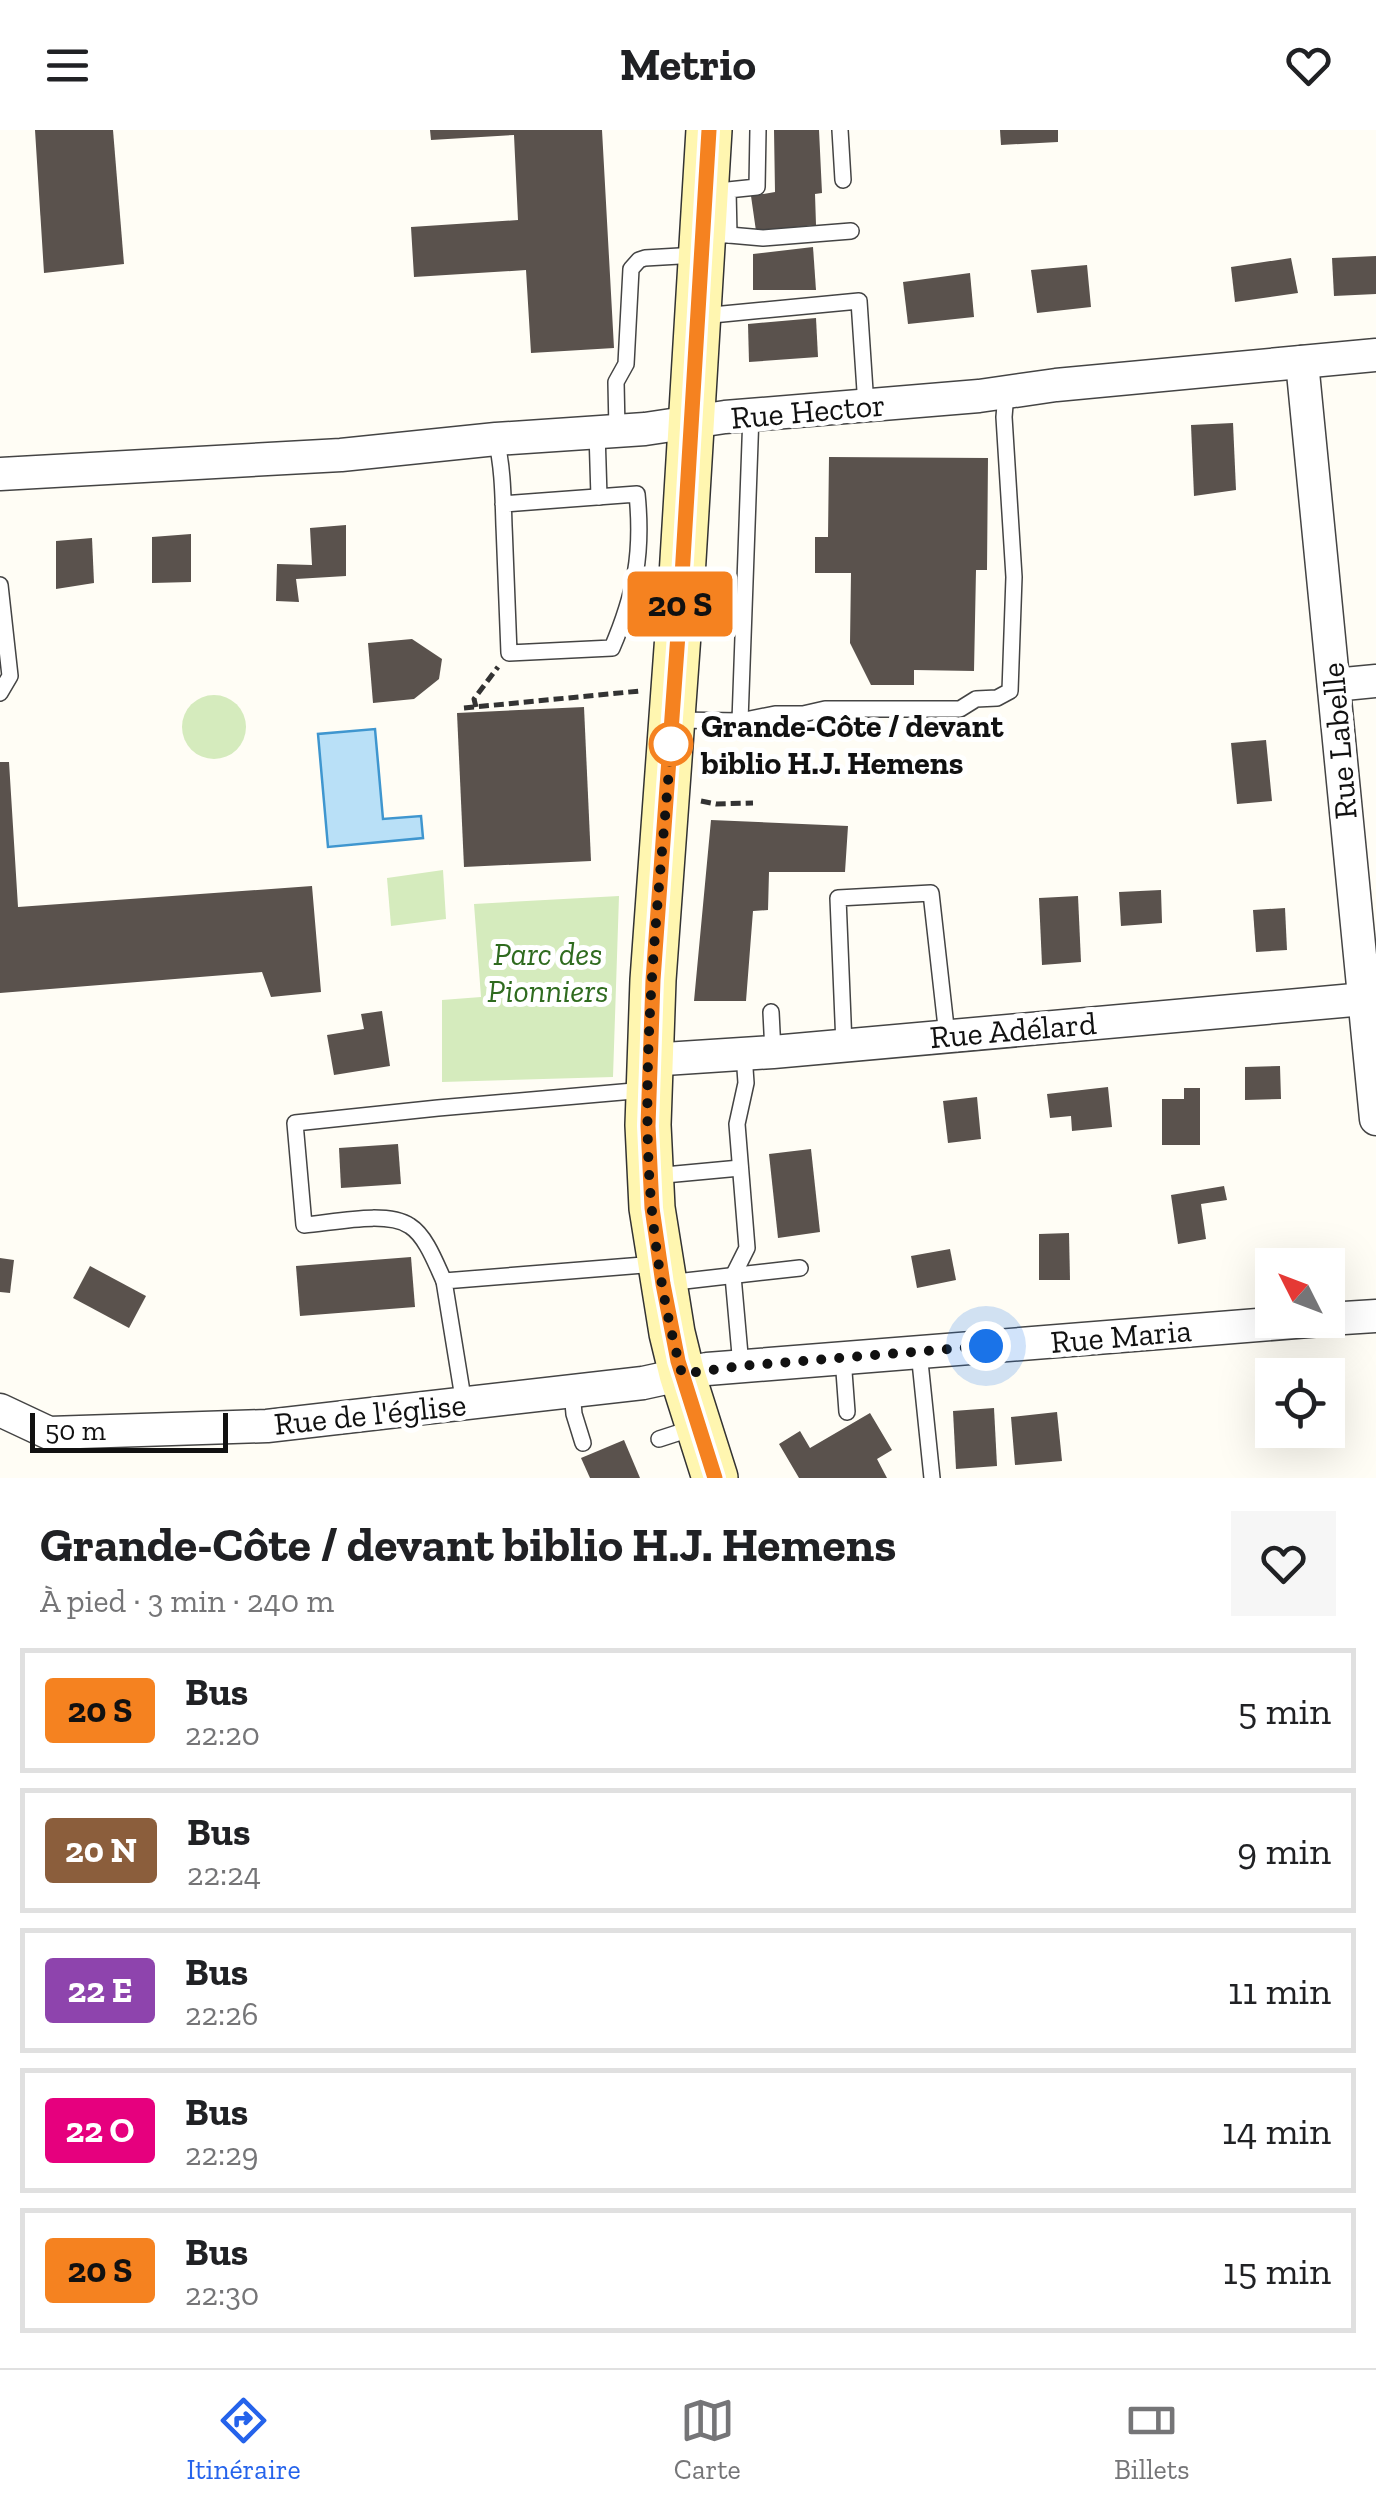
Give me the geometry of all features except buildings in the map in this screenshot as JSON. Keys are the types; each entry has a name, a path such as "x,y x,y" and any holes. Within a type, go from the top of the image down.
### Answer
{"main road":[{"path":"709,130 717,189 698,316 692,421 658,705 648,1075 650,1177 661,1274 682,1374 678,1433 715,1478"}],"street":[{"name":"Rue Hector","path":"0,474 341,455 645,429 751,414 1376,356"},
{"name":"Rue Labelle","path":"1302,362 1370,998 1376,1119"},
{"path":"1334,684 1376,681"},
{"name":"Rue Adélard","path":"648,1075 759,1052 1370,998"},
{"name":"Rue Maria","path":"1345,1318 1376,1316"},
{"name":"Rue Maria","path":"682,1374 1255,1325"},
{"name":"Rue de l'église","path":"0,1410 49,1434 266,1426 643,1383 682,1374"}],"lane":[{"path":"717,189 757,187 758,130"},
{"path":"840,130 843,180"},
{"path":"599,497 616,382 626,364 631,268 645,258 711,242 851,231"},
{"path":"698,316 858,301 866,406"},
{"path":"658,705 740,721 825,709 960,710 976,700 996,698 1010,691 1014,577 1004,417 1006,392"},
{"path":"740,721 751,414"},
{"path":"496,439 501,459 509,653 612,648 626,616 637,571 637,494 503,504"},
{"path":"0,585 10,676 0,693"},
{"path":"844,1045 838,898 931,893 947,1036"},
{"path":"741,1366 734,1276 747,1248 737,1124 746,1082 771,1012"},
{"path":"464,1405 444,1280 423,1242 408,1224 382,1218 304,1225 296,1124 438,1108 648,1075"},
{"path":"650,1177 740,1168"},
{"path":"444,1280 661,1274 734,1276 800,1268"},
{"path":"918,1352 932,1478"},
{"path":"843,1358 847,1412"},
{"path":"572,1391 583,1443"}],"path":[{"path":"476,706 474,699 509,653"},
{"path":"464,708 658,705"},
{"path":"700,801 753,803"}],"green space":[{"path":"214,695 237,704 246,727 237,750 214,759 191,750 182,727 191,704"},
{"path":"443,870 446,919 391,926 387,878"},
{"name":"Parc des Pionniers","path":"619,896 613,1077 442,1082 442,1000 481,997 474,904"}],"water":[{"path":"375,729 383,819 421,816 423,838 328,847 318,734"}],"bus line":[{"path":"709,130 653,980 648,1126 652,1208 663,1284 678,1361 715,1478"}],"place":[{"name":"Grande-Côte / devant biblio H.J. Hemens","path":"671,744"}],"route":[{"path":"671,744 653,980 648,1126 652,1208 682,1374 986,1346"}]}
